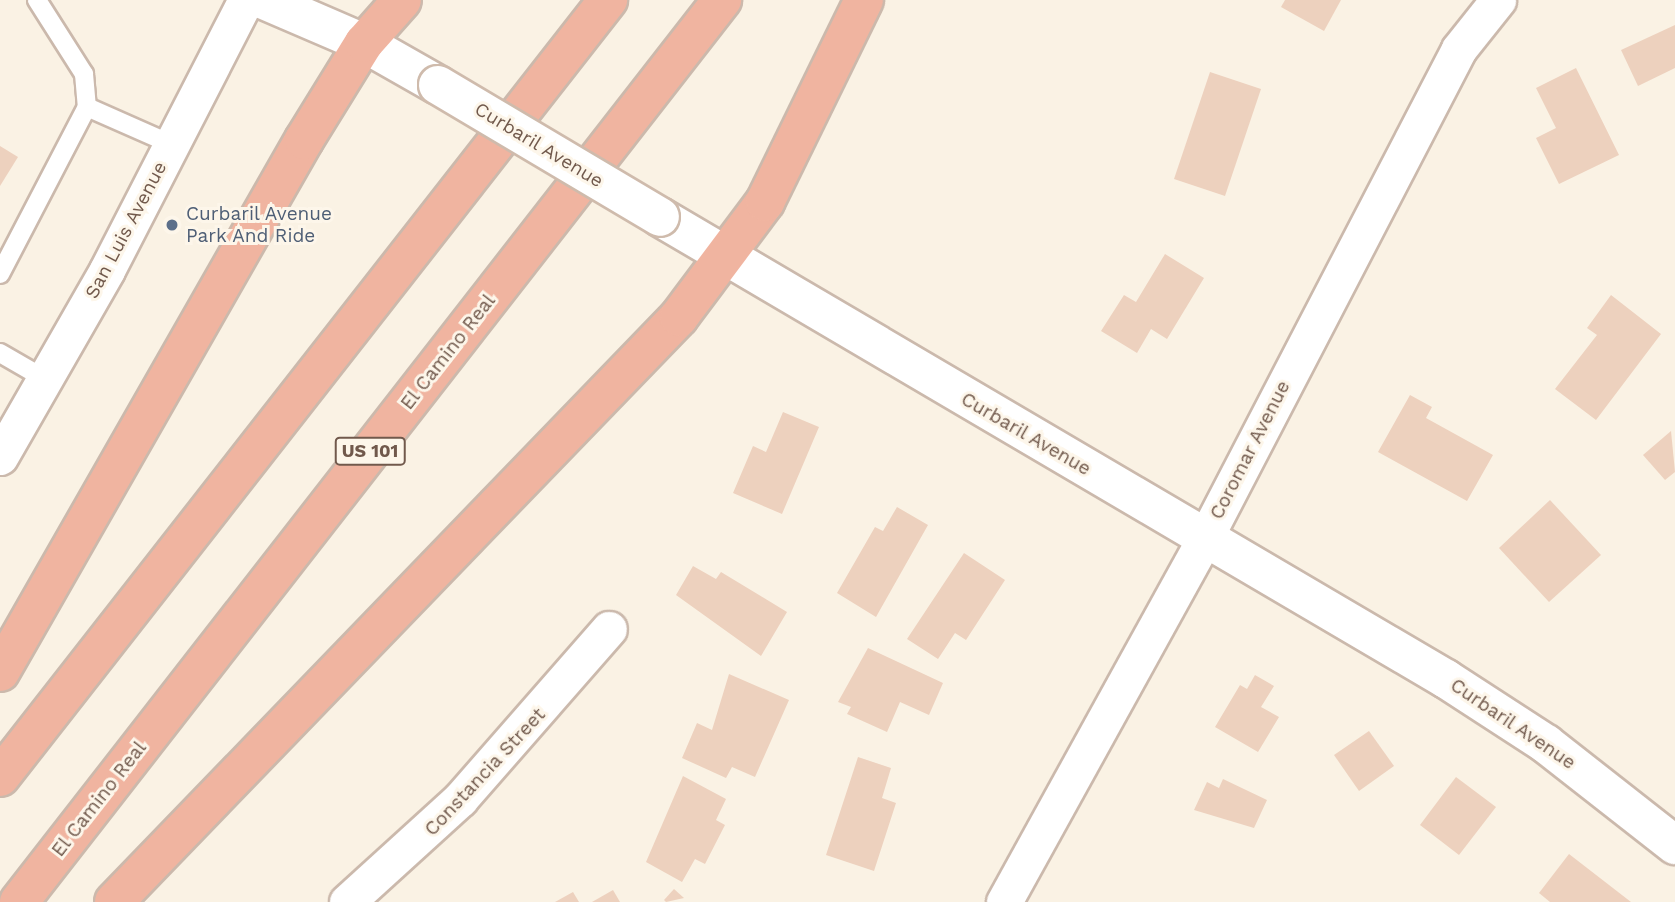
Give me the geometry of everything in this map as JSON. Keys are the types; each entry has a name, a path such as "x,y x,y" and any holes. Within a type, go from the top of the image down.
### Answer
{"highway":[{"path":"0,672 364,43 402,0"},
{"path":"0,777 608,0"},
{"name":"El Camino Real","path":"19,902 722,0"},
{"path":"114,902 679,317 727,259 765,202 864,0"}],"main road":[{"name":"Curbaril Avenue","path":"264,0 364,43 438,85 727,259 1205,538 1546,744 1675,845"},
{"name":"Curbaril Avenue","path":"308,0 364,43"}],"street":[{"name":"San Luis Avenue","path":"0,457 45,379 246,0"},
{"name":"Coromar Avenue","path":"1003,902 1205,538 1459,49 1499,0"},
{"name":"Constancia Street","path":"347,902 451,808 609,629"}],"lane":[{"path":"0,274 87,107 84,74 37,0"},
{"path":"87,107 171,144"},
{"path":"0,353 45,379"}],"building":[{"path":"1285,0 1341,0 1324,31 1281,7"},
{"path":"1675,25 1675,68 1638,86 1621,50"},
{"path":"1576,68 1619,155 1559,184 1536,138 1556,128 1536,88"},
{"path":"1210,72 1261,89 1225,196 1174,179"},
{"path":"0,146 18,157 0,186"},
{"path":"1165,254 1204,278 1167,339 1151,329 1137,353 1101,331 1124,295 1136,302"},
{"path":"1611,295 1661,334 1596,420 1555,389 1597,335 1587,328"},
{"path":"1410,395 1432,407 1426,418 1493,455 1467,501 1378,452"},
{"path":"783,412 819,427 782,514 733,493 753,446 766,452"},
{"path":"1671,431 1675,472 1665,480 1643,455"},
{"path":"1550,500 1601,555 1549,602 1499,548"},
{"path":"897,507 928,525 876,617 837,593 875,527 883,531"},
{"path":"964,553 1005,580 966,640 955,633 938,659 907,639"},
{"path":"693,566 716,579 721,572 787,612 761,656 676,595"},
{"path":"868,648 943,683 929,715 900,702 887,732 847,714 851,707 838,702"},
{"path":"729,674 789,700 755,777 732,767 726,778 682,758 697,723 712,730"},
{"path":"1255,675 1274,686 1261,707 1279,717 1258,752 1215,727 1240,685 1247,689"},
{"path":"1369,731 1394,766 1359,791 1334,755"},
{"path":"858,757 891,768 882,798 896,803 874,871 826,855"},
{"path":"683,776 726,799 716,820 725,825 705,864 695,859 682,882 646,862"},
{"path":"1456,777 1496,807 1459,855 1420,825"},
{"path":"1223,779 1267,800 1254,828 1194,810 1207,782 1219,788"},
{"path":"1569,854 1631,902 1550,902 1539,893"},
{"path":"674,889 684,898 666,902 664,900"},
{"path":"613,890 620,902 592,902"},
{"path":"573,892 579,902 555,902"}],"place":[{"name":"Curbaril Avenue Park And Ride","path":"172,225"}]}
